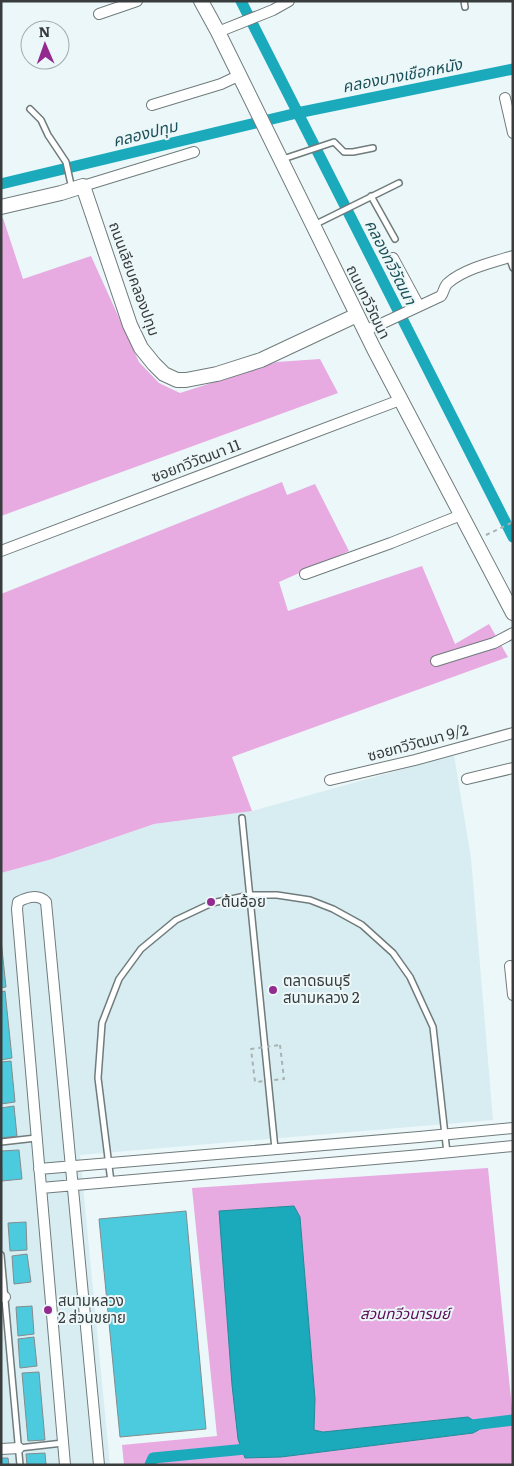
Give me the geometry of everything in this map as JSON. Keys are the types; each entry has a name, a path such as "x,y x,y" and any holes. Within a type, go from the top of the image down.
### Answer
{"main road":[{"name":"ถนนทวีวัฒนา","path":"201,1 374,349 513,613"},
{"path":"1,207 76,187"},
{"name":"ถนนเลียบคลองปทุม","path":"76,187 130,325 142,348 164,374 177,380 216,374 261,360 357,315"}],"street":[{"path":"99,14 137,1"},
{"path":"218,32 273,10 289,1"},
{"path":"152,105 221,84 238,76"},
{"path":"505,98 513,133"},
{"path":"76,187 194,152"},
{"path":"366,330 441,296 446,284 461,275 511,256"},
{"path":"393,258 419,306"},
{"name":"ซอยทวีวัฒนา 11","path":"1,551 400,400"},
{"path":"304,574 391,543 461,515"},
{"path":"436,661 494,643 513,633"},
{"name":"ซอยทวีวัฒนา 9/2","path":"330,780 415,760 513,733"},
{"path":"467,779 513,768"},
{"path":"65,1465 17,909 18,902 24,898 36,897 42,898 46,902 99,1465"},
{"path":"510,966 513,995"},
{"path":"39,1170 513,1128"},
{"path":"41,1188 513,1146"},
{"path":"1,1449 19,1448"}],"lane":[{"path":"30,109 41,120 48,135 66,162 76,187"},
{"path":"280,160 334,142 344,152 372,148"},
{"path":"312,225 399,183"},
{"path":"372,196 394,240"},
{"path":"511,256 513,268"},
{"path":"242,818 275,1149"},
{"path":"111,1182 98,1078 102,1023 119,980 141,949 176,920 212,903 250,895 278,895 310,900 333,908 362,925 393,953 410,977 433,1027 447,1153"},
{"path":"1,1142 36,1138"},
{"path":"1,1255 3,1297 20,1465"},
{"path":"19,1448 63,1444"}],"path":[{"path":"485,536 513,522"}],"shaded area":[{"name":"ตลาดธนบุรี สนามหลวง 2","path":"454,755 471,858 493,1120 80,1155 110,1465 1,1465 1,873 52,859 154,824 252,811"}],"green space":[{"path":"3,218 23,279 91,256 139,362 159,383 180,393 277,362 320,359 338,393 1,516 1,219"},
{"path":"282,482 287,495 315,484 349,551 279,582 288,611 422,566 455,644 489,624 508,657 232,757 252,811 154,824 52,859 1,873 1,594"},
{"name":"สวนทวีวนารมย์","path":"488,1168 513,1419 513,1465 124,1465 122,1445 217,1436 192,1188","holes":["294,1206 300,1217 315,1399 314,1430 323,1432 468,1417 483,1428 473,1433 281,1457 245,1458 219,1211"]}],"water":[{"path":"294,1206 300,1217 315,1399 314,1430 323,1432 468,1417 484,1427 473,1433 281,1457 245,1458 238,1439 232,1385 219,1211"}],"building":[{"path":"1,940 6,987 1,988"},
{"path":"5,991 12,1058 1,1060 1,992"},
{"path":"11,1061 15,1102 1,1104 1,1062"},
{"path":"14,1106 17,1136 1,1138 1,1108"},
{"path":"19,1150 22,1179 2,1181 1,1151"},
{"path":"186,1211 206,1429 120,1437 99,1219"},
{"path":"26,1222 27,1250 10,1251 8,1223"},
{"path":"27,1254 31,1282 14,1284 12,1256"},
{"path":"32,1306 34,1334 18,1336 16,1307"},
{"path":"34,1337 37,1366 20,1368 18,1339"},
{"path":"39,1372 45,1440 28,1441 22,1373"},
{"path":"45,1453 46,1465 27,1465 26,1454"},
{"path":"1,1458 8,1458 9,1465 1,1465"}],"waterway":[{"name":"คลองทวีวัฒนา","path":"241,1 513,537"},
{"name":"คลองปทุม","path":"1,184 297,113 513,69"},
{"path":"464,1426 513,1420"},
{"path":"150,1465 153,1458 257,1448"}],"place":[{"name":"ต้นอ้อย","path":"211,902"},
{"name":"ตลาดธนบุรี สนามหลวง 2","path":"273,990"},
{"name":"สนามหลวง 2 ส่วนขยาย","path":"48,1310"}],"water label":[{"name":"คลองบางเชือกหนัง","path":"402,75"}]}
